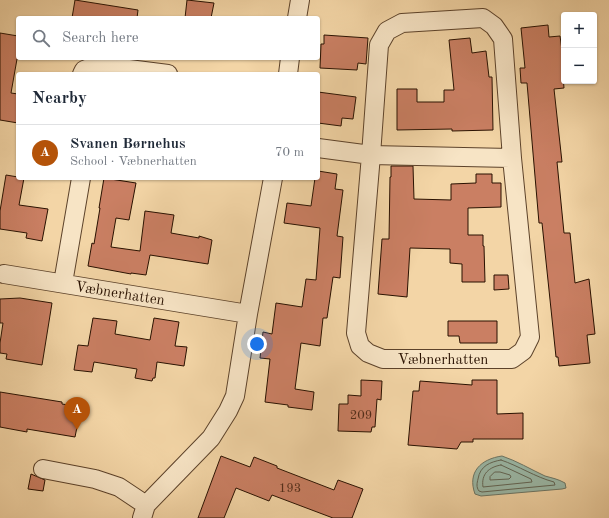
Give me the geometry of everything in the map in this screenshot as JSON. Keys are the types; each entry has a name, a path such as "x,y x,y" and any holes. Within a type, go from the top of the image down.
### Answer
{"street":[{"path":"297,16 300,0"},
{"name":"Væbnerhatten","path":"483,18 494,26 503,39 512,158 530,337 523,351 512,359 383,359 368,353 360,346 356,333 371,154 379,46 387,32 402,23 483,18"},
{"path":"288,72 290,60"},
{"path":"83,72 84,70 97,65 152,72"},
{"path":"320,148 371,154 512,158"},
{"name":"Væbnerhatten","path":"63,283 81,180"},
{"path":"43,468 95,479 119,487 144,512 211,438 236,396 248,314 273,180"},
{"name":"Væbnerhatten","path":"4,274 248,314"}],"water":[{"path":"502,456 545,476 565,483 566,488 481,496 475,494 473,486 474,473 488,460"}],"building":[{"path":"75,0 138,10 137,16 72,16"},
{"path":"187,0 214,3 211,16 185,16"},
{"path":"548,25 549,37 560,36 561,84 564,84 564,88 554,89 562,162 557,162 564,233 570,233 575,283 589,279 595,334 587,335 590,363 559,366 558,357 556,357 542,223 539,223 527,83 521,83 520,68 525,68 521,28"},
{"path":"0,33 16,36 17,60 11,93 16,94 16,123 0,120"},
{"path":"324,35 368,38 366,64 358,63 357,70 320,68 321,44 324,44"},
{"path":"470,38 472,53 486,51 489,77 492,77 493,130 397,130 397,89 417,89 417,102 444,102 444,90 454,90 449,40"},
{"path":"320,92 356,97 353,119 342,118 341,126 320,123"},
{"path":"391,166 413,166 414,199 451,200 451,184 476,183 476,174 492,174 492,183 501,183 501,207 468,208 468,235 483,235 485,282 462,282 462,264 450,263 450,249 410,248 407,297 378,294 382,239 389,239"},
{"path":"320,171 337,174 335,189 343,190 337,236 343,237 340,278 333,277 327,318 323,318 320,346 301,343 295,389 314,392 312,410 265,402 270,359 260,358 263,332 272,334 276,303 302,307 306,279 316,280 320,228 284,223 287,203 311,206 315,180 320,180"},
{"path":"6,175 16,177 16,180 24,180 19,205 48,209 42,241 26,238 27,233 0,229 0,211"},
{"path":"104,180 117,180 136,183 129,220 116,218 111,247 140,251 145,211 174,215 171,233 199,238 199,236 212,240 208,264 150,255 146,275 131,274 88,266 92,243 94,244"},
{"path":"494,275 508,275 509,289 494,290"},
{"path":"20,298 52,303 42,365 6,359 7,354 0,353 3,323 0,323 0,299"},
{"path":"93,318 117,321 115,334 150,340 154,318 179,322 175,346 187,347 184,366 157,362 155,378 153,378 152,381 135,378 137,369 94,362 92,372 74,370 78,345 88,346"},
{"path":"448,321 497,321 497,343 460,343 459,336 448,336"},
{"path":"361,380 382,381 381,400 377,399 375,427 372,427 371,432 338,431 339,404 348,404 348,395 361,396"},
{"path":"472,380 497,380 497,414 523,413 523,439 473,439 473,442 461,442 457,449 408,445 413,391 419,391 420,381 472,385"},
{"path":"0,392 62,402 62,404 81,407 75,437 27,429 27,432 0,427"},
{"path":"221,456 250,467 254,457 277,466 277,468 334,490 338,480 363,489 352,518 333,518 272,495 269,501 236,488 224,518 198,518"},
{"path":"31,474 45,480 43,491 28,489"}],"place":[{"name":"Svanen Børnehus","path":"77,430"}]}
